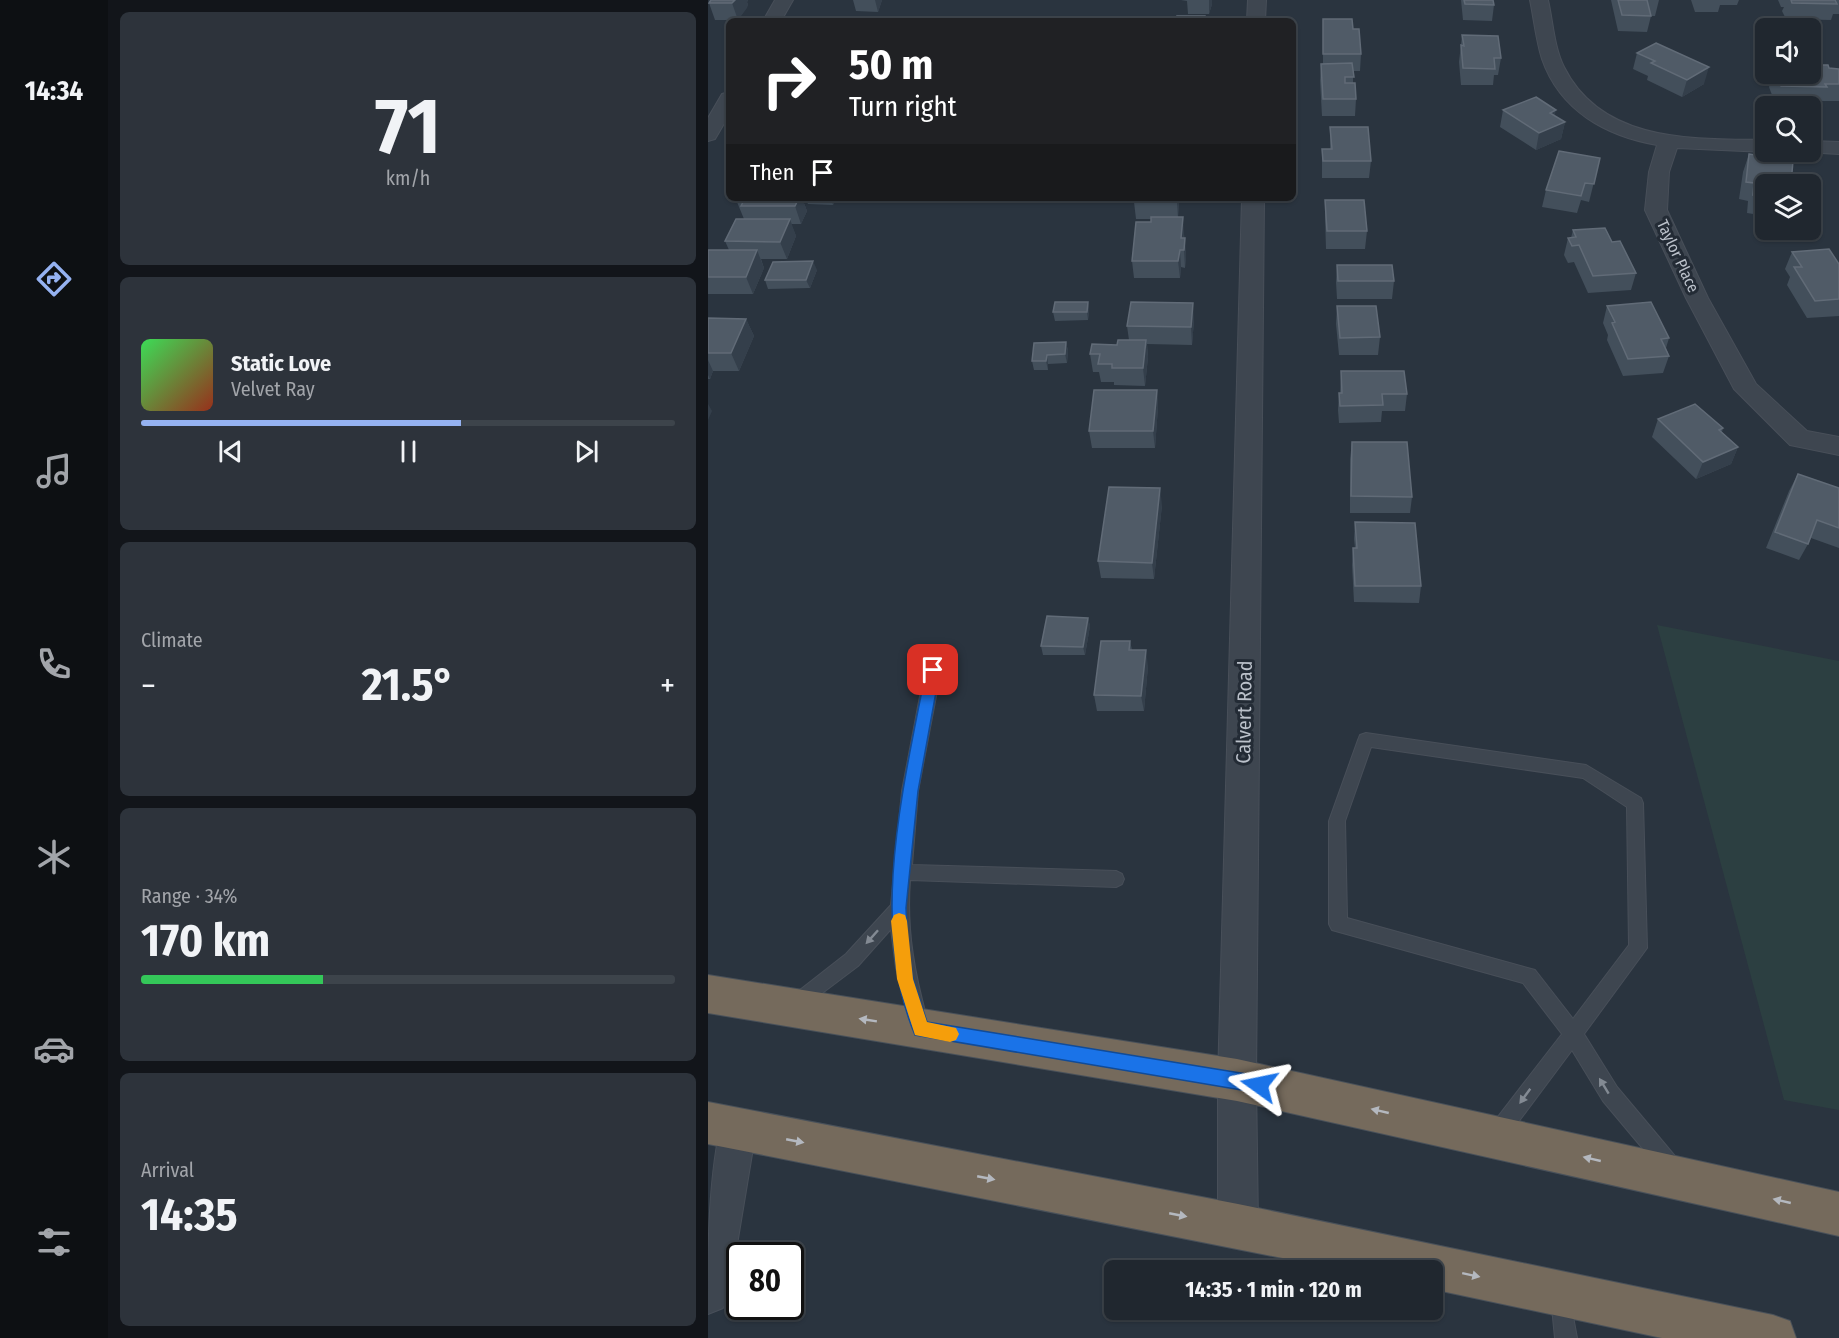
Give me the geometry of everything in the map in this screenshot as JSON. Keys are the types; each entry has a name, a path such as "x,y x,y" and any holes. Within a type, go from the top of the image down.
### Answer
{"highway":[{"path":"708,994 1237,1080 1839,1214"},
{"path":"723,1127 1238,1226 1773,1338"}],"street":[{"path":"774,18 784,0"},
{"path":"1256,18 1257,0"},
{"path":"1539,0 1554,65 1570,91 1587,111 1620,128 1649,138 1712,145 1755,146"},
{"path":"708,135 726,103"},
{"name":"Taylor Place","path":"1669,140 1659,172 1656,210 1697,298 1746,389 1799,439 1839,446"},
{"path":"1821,147 1839,148"},
{"name":"Calvert Road","path":"1238,1226 1237,1080 1253,201"},
{"path":"708,1293 723,1127"}],"lane":[{"path":"921,1029 905,979 900,946 899,908 910,791 933,670"},
{"path":"1495,1137 1572,1032 1638,948 1635,803 1586,772 1366,740 1338,821 1338,924 1529,976 1572,1032 1610,1094 1682,1179"},
{"path":"903,872 1116,879"},
{"path":"791,1008 852,960 899,908"},
{"path":"1561,1294 1566,1338"}],"shaded area":[{"path":"1657,625 1839,661 1839,1110 1784,1100"}],"building":[{"path":"711,0 735,0 732,3 709,3"},
{"path":"1464,0 1493,0 1494,5 1465,4"},
{"path":"1618,0 1647,0 1651,16 1622,15"},
{"path":"1791,0 1835,0 1837,4 1792,3"},
{"path":"1177,16 1205,16 1205,18 1177,18"},
{"path":"1323,19 1352,19 1353,29 1359,29 1361,54 1323,54"},
{"path":"1462,35 1498,36 1501,58 1494,58 1495,69 1463,68"},
{"path":"1656,43 1709,67 1687,80 1651,63 1655,61 1637,53"},
{"path":"1352,63 1354,77 1345,77 1345,83 1355,83 1356,99 1323,99 1321,64"},
{"path":"1821,65 1839,69 1839,84 1825,84 1827,87 1781,86 1780,84 1821,84"},
{"path":"1536,97 1556,110 1550,113 1565,122 1539,133 1503,110"},
{"path":"1330,127 1368,127 1371,161 1323,161 1322,149 1332,149"},
{"path":"1559,151 1600,158 1594,184 1585,183 1581,196 1546,190"},
{"path":"1749,154 1755,155 1755,162 1793,162 1792,174 1755,174 1755,195 1753,195 1754,183 1746,182"},
{"path":"1325,200 1364,200 1367,231 1327,231"},
{"path":"798,201 795,206 741,206 743,202 737,202"},
{"path":"1134,201 1177,201 1177,202"},
{"path":"1151,217 1183,217 1181,238 1185,238 1184,250 1180,250 1178,261 1132,261 1136,222 1151,222"},
{"path":"736,219 790,219 780,242 725,241"},
{"path":"1605,228 1612,242 1620,241 1636,273 1593,276 1579,245 1572,246 1568,238 1576,237 1573,230"},
{"path":"1829,249 1839,264 1839,299 1815,301 1794,267 1802,267 1792,252"},
{"path":"708,250 757,250 746,277 708,277"},
{"path":"813,261 806,280 765,280 773,262"},
{"path":"1337,265 1392,265 1394,281 1338,281"},
{"path":"1055,302 1088,302 1087,312 1053,312"},
{"path":"1131,302 1193,303 1191,327 1127,326"},
{"path":"1651,302 1669,338 1661,339 1669,356 1628,359 1607,306"},
{"path":"1337,306 1376,306 1380,337 1340,338"},
{"path":"708,318 746,319 731,353 708,353"},
{"path":"1118,340 1146,340 1143,368 1112,368 1112,364 1098,364 1100,354 1090,354 1092,344 1117,345"},
{"path":"1066,342 1065,354 1047,355 1046,361 1032,361 1034,343"},
{"path":"1341,371 1404,371 1407,394 1382,394 1383,405 1340,406"},
{"path":"1094,390 1157,390 1153,431 1089,431"},
{"path":"1695,404 1723,428 1719,430 1738,447 1703,462 1658,419"},
{"path":"1352,442 1407,442 1412,497 1351,496"},
{"path":"1798,474 1839,488 1839,528 1817,520 1808,544 1775,532"},
{"path":"1109,487 1160,488 1152,563 1098,561"},
{"path":"1355,522 1415,523 1421,586 1355,586 1353,548 1357,548"},
{"path":"1047,616 1088,618 1083,647 1041,646"},
{"path":"1101,641 1130,641 1129,650 1146,650 1141,696 1094,695"}],"slow traffic":[{"path":"899,921 905,979 921,1029 950,1034"}],"route":[{"path":"933,670 910,791 899,908 900,946 905,979 921,1029 1259,1085"}]}
